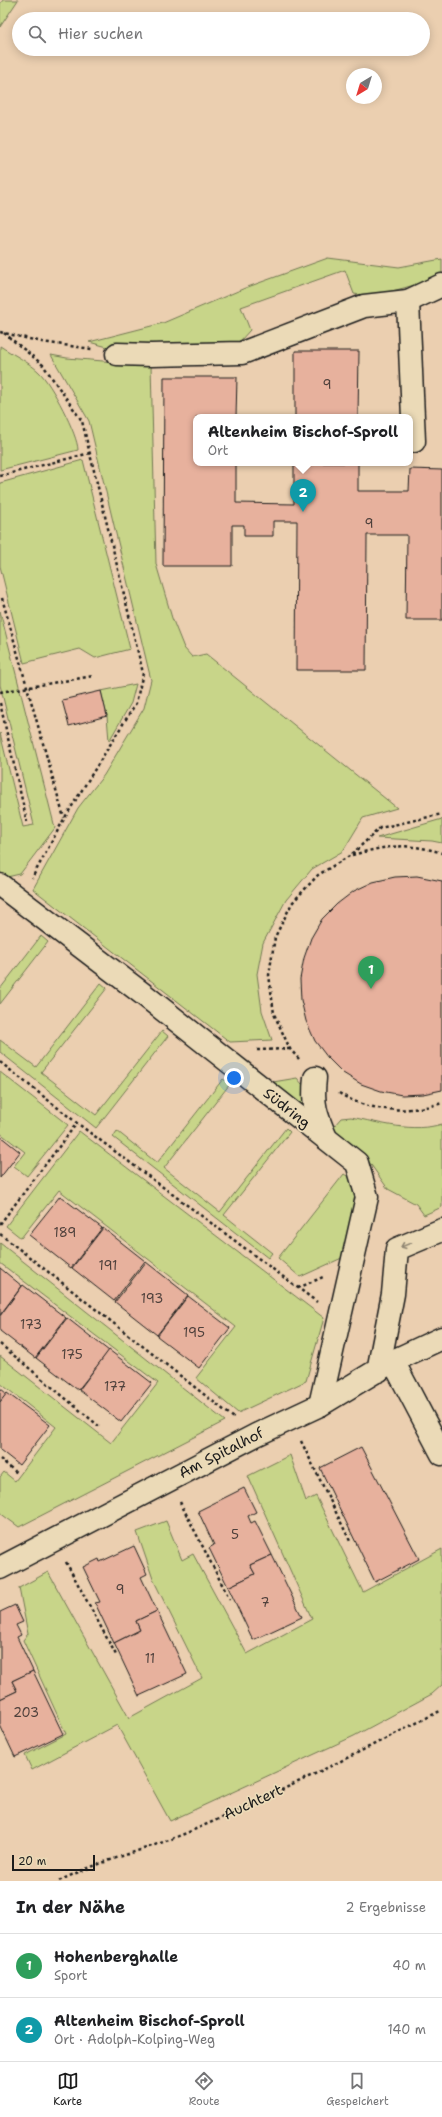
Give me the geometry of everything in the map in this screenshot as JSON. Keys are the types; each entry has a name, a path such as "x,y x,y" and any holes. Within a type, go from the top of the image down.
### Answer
{"street":[{"path":"117,354 151,355 242,353 364,306 408,300 442,285"},
{"path":"408,300 413,414"},
{"path":"413,418 414,441"},
{"name":"Südring","path":"0,886 20,899 357,1163 368,1197 320,1405"},
{"path":"315,1078 313,1098 317,1118 326,1138"},
{"path":"442,1230 397,1249 385,1366 442,1454"},
{"name":"Am Spitalhof","path":"0,1568 256,1435 320,1405 385,1366 442,1338"}],"path":[{"path":"0,332 42,342 117,354"},
{"path":"4,333 43,365 82,421 143,673 136,703 64,819 20,899"},
{"path":"0,476 90,453"},
{"path":"2,598 64,819"},
{"path":"0,692 27,689 93,676"},
{"path":"0,703 27,822"},
{"path":"442,814 380,828 351,855 318,875 292,903 276,938 270,975 274,1014 290,1049 315,1078 348,1099 385,1110 423,1109 442,1103"},
{"path":"351,855 387,846 423,847 442,853"},
{"path":"0,1062 77,1123 340,1319"},
{"path":"0,1224 77,1123"},
{"path":"0,1234 256,1435"},
{"path":"0,1344 100,1427"},
{"path":"291,1419 350,1541"},
{"path":"0,1459 17,1473"},
{"path":"169,1480 230,1600"},
{"path":"54,1539 116,1655"},
{"name":"Auchtert","path":"59,1881 83,1869 184,1834 317,1773 442,1710"}],"green space":[{"path":"3,0 18,0 0,27 0,4"},
{"path":"328,258 399,267 442,259 442,276 398,290 363,295 354,294 345,270 241,307 250,330 241,340 233,345 115,349 89,342 163,323 245,288"},
{"path":"0,346 30,365 44,378 57,398 69,422 74,433 78,450 0,470"},
{"path":"51,355 67,358 151,365 156,564 172,618 184,648 192,657 206,654 397,808 363,818 343,851 312,869 286,900 263,943 257,974 262,1011 272,1040 230,1042 33,889 78,808 104,775 144,708 151,680 89,421"},
{"path":"83,460 130,649 95,658 80,649 24,663 0,566 0,483"},
{"path":"0,611 55,828 20,874 7,877 0,873 0,733 23,827 34,825 0,685"},
{"path":"136,684 131,703 109,741 107,716 101,691"},
{"path":"442,819 442,843 432,841 377,838"},
{"path":"41,936 48,942 0,1004 0,989"},
{"path":"101,983 107,988 41,1072 96,1115 162,1031 168,1036 96,1128 0,1052 0,1040 36,1067"},
{"path":"0,1072 68,1125 27,1176 14,1166 25,1152 0,1133"},
{"path":"297,1078 307,1090 304,1111 267,1083"},
{"path":"223,1079 230,1084 164,1168 220,1212 286,1128 290,1132 224,1215 272,1253 268,1258 113,1137 117,1131 157,1163"},
{"path":"351,1117 396,1126 420,1128 442,1124 442,1207 424,1215 416,1204 388,1189 369,1162 336,1134 334,1126 341,1118"},
{"path":"79,1131 324,1318 306,1381 238,1413 196,1378 236,1327 59,1190 21,1238 6,1226"},
{"path":"344,1174 350,1178 359,1199 344,1257 300,1277 278,1258"},
{"path":"0,1243 225,1421 19,1527 0,1513 0,1477 4,1472 15,1481 56,1427 0,1383 0,1356 111,1443 158,1383 0,1263"},
{"path":"290,1455 306,1501 316,1496 363,1592 442,1549 442,1685 432,1694 354,1736 170,1821 117,1725 32,1770 25,1755 66,1734 23,1640 28,1634 19,1588 48,1572 129,1718 202,1678 153,1579 137,1532 166,1521 182,1560 193,1554 247,1654 312,1619 248,1476"}],"building":[{"path":"295,351 359,351 358,414 295,414"},
{"path":"164,377 237,377 236,414 193,414 193,466 236,466 236,503 294,504 294,466 358,466 358,491 409,491 410,469 442,470 442,620 406,620 407,535 367,535 366,670 296,670 297,521 273,521 273,536 244,536 244,525 232,525 232,566 163,566"},
{"path":"101,691 107,716 69,726 62,700"},
{"path":"417,876 442,881 442,1090 423,1094 402,1095 381,1091 361,1084 343,1073 328,1058 315,1041 306,1021 301,1000 300,979 304,958 311,938 322,919 337,904 354,891 373,882 395,877"},
{"path":"0,1136 20,1152 0,1178"},
{"path":"60,1196 102,1228 71,1268 29,1235"},
{"path":"103,1228 145,1261 114,1301 72,1268"},
{"path":"146,1262 188,1295 157,1335 115,1302"},
{"path":"0,1268 22,1286 0,1315"},
{"path":"23,1285 66,1318 35,1358 0,1331 0,1316"},
{"path":"188,1296 230,1328 199,1368 157,1336"},
{"path":"67,1318 109,1351 78,1390 36,1358"},
{"path":"109,1350 152,1383 121,1422 79,1390"},
{"path":"0,1388 7,1394 0,1402"},
{"path":"7,1393 50,1425 19,1465 0,1450 0,1402"},
{"path":"361,1447 419,1559 375,1582 320,1468"},
{"path":"244,1488 256,1512 248,1516 251,1523 255,1521 272,1555 250,1565 255,1574 228,1587 209,1548 214,1545 198,1511"},
{"path":"134,1546 147,1574 141,1577 157,1611 136,1621 140,1630 114,1643 95,1603 100,1602 83,1567 99,1559 100,1562"},
{"path":"272,1555 302,1617 253,1640 228,1587 255,1574 250,1565"},
{"path":"15,1605 23,1622 16,1625 21,1635 17,1637 33,1671 12,1681 17,1691 0,1699 0,1612"},
{"path":"157,1611 187,1674 139,1696 114,1643 140,1630 136,1621"},
{"path":"33,1671 63,1734 15,1757 0,1725 0,1699 17,1691 12,1681"}],"place":[{"name":"Altenheim Bischof-Sproll","path":"303,512"},
{"name":"Hohenberghalle","path":"371,989"}]}
